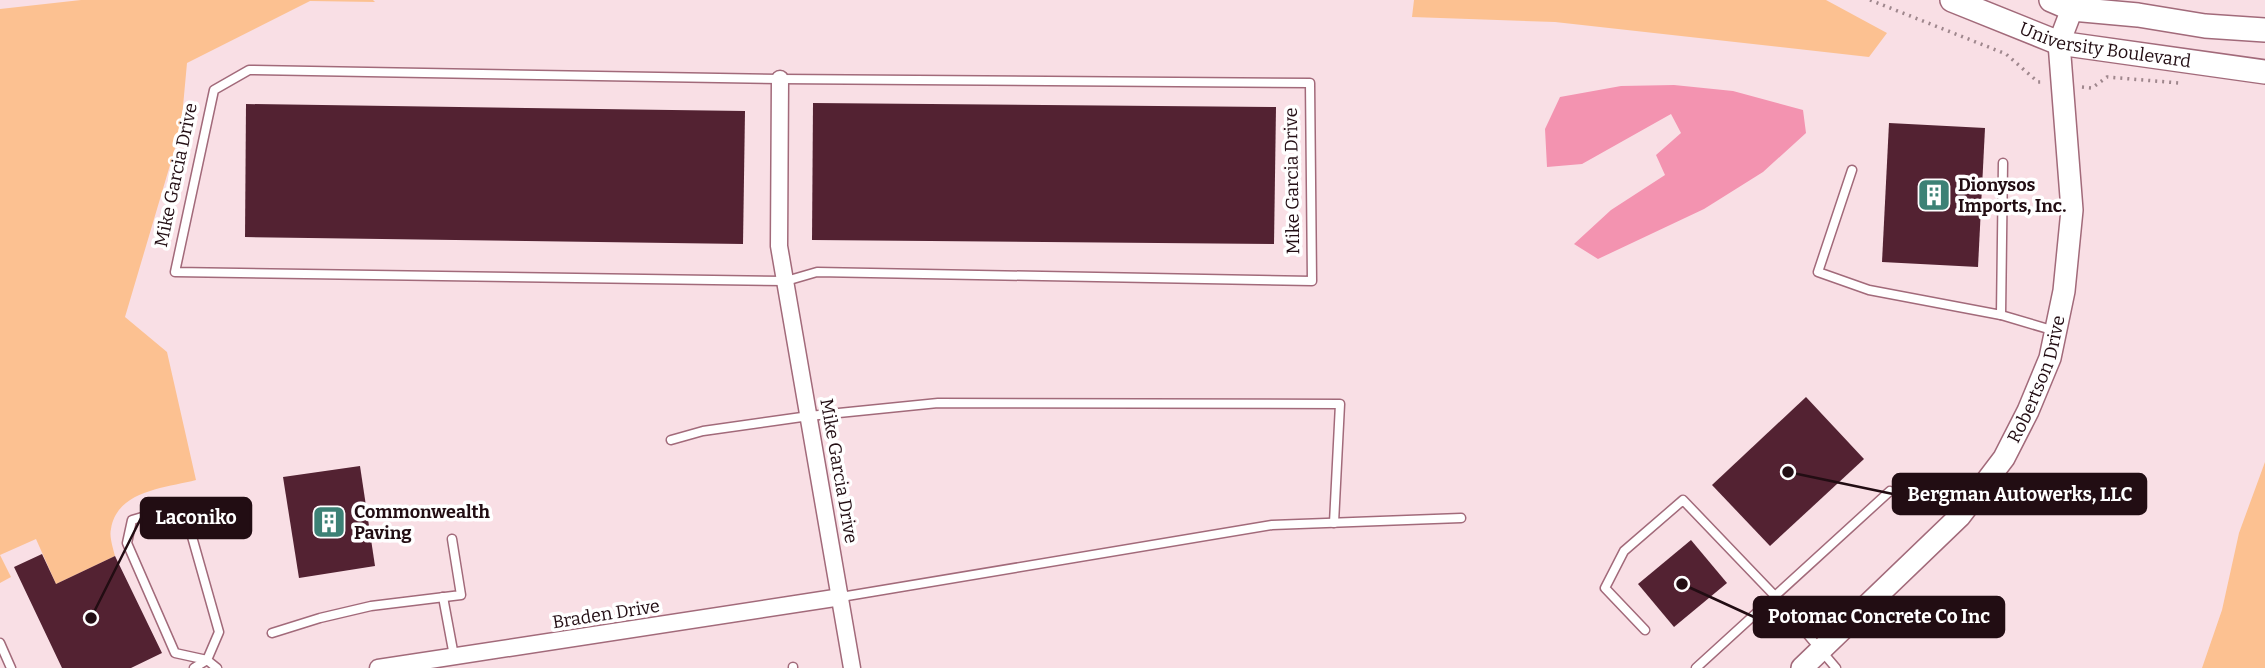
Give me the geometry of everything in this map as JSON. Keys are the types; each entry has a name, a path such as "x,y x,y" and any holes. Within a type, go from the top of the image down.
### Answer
{"main road":[{"name":"University Boulevard","path":"1952,0 2059,43 2265,72"},
{"name":"University Boulevard","path":"2061,4 2205,26 2265,30"}],"street":[{"name":"Robertson Drive","path":"1802,668 1960,516 2004,458 2028,411 2050,358 2064,291 2072,210 2059,43 2061,4"},
{"name":"Mike Garcia Drive","path":"780,79 779,246 852,668"},
{"name":"Braden Drive","path":"378,668 841,597"}],"lane":[{"name":"Mike Garcia Drive","path":"249,70 780,79 1310,83 1312,281 817,272 786,281 175,271 214,90 249,70"},
{"path":"2001,315 2003,163"},
{"path":"1852,170 1818,272 1869,290 2001,315 2056,331"},
{"path":"671,440 703,431 938,402 1340,404 1334,523"},
{"path":"1696,668 1891,491"},
{"path":"1644,630 1605,588 1624,551 1683,500 1775,596 1836,668"},
{"path":"194,668 207,660 219,632 187,519 166,510 132,520 127,543 174,653 207,660 217,668"},
{"path":"841,597 1272,525 1461,518"},
{"path":"272,632 371,606 461,595 452,539"},
{"path":"443,597 454,656"},
{"path":"0,643 11,668"}],"path":[{"path":"1870,0 2007,54 2038,82"},
{"path":"2092,88 2107,77 2184,83"}],"shaded area":[{"path":"81,0 373,0 375,2 310,1 187,63 181,128 125,317 167,352 196,480 133,498 115,516 111,539 115,556 56,584 36,539 0,555 0,9"},
{"path":"1414,0 1826,0 1887,33 1869,57 1555,22 1412,17"},
{"path":"1674,85 1733,91 1803,110 1806,133 1763,172 1704,209 1598,259 1574,244 1611,210 1665,175 1656,155 1681,133 1671,114 1582,164 1547,167 1545,129 1560,97 1621,86"},
{"path":"2265,462 2265,668 2202,668 2222,610 2239,533"},
{"path":"0,555 11,577 0,583"}],"building":[{"path":"813,103 1276,107 1274,244 812,240"},
{"path":"246,104 745,111 743,244 245,237"},
{"name":"Dionysos Imports, Inc.","path":"1889,123 1985,128 1978,267 1882,262"},
{"path":"1806,397 1864,459 1770,546 1712,485"},
{"name":"Commonwealth Paving","path":"360,466 375,566 299,578 283,477"},
{"path":"1691,540 1727,583 1674,627 1638,584"},
{"path":"42,554 56,584 115,556 162,653 131,668 62,668 14,567"}],"place":[{"name":"Dionysos Imports, Inc.","path":"1934,195"},
{"name":"Bergman Autowerks, LLC","path":"1788,472"},
{"name":"Commonwealth Paving","path":"329,522"},
{"name":"Potomac Concrete Co Inc","path":"1682,584"},
{"name":"Laconiko","path":"91,618"}]}
